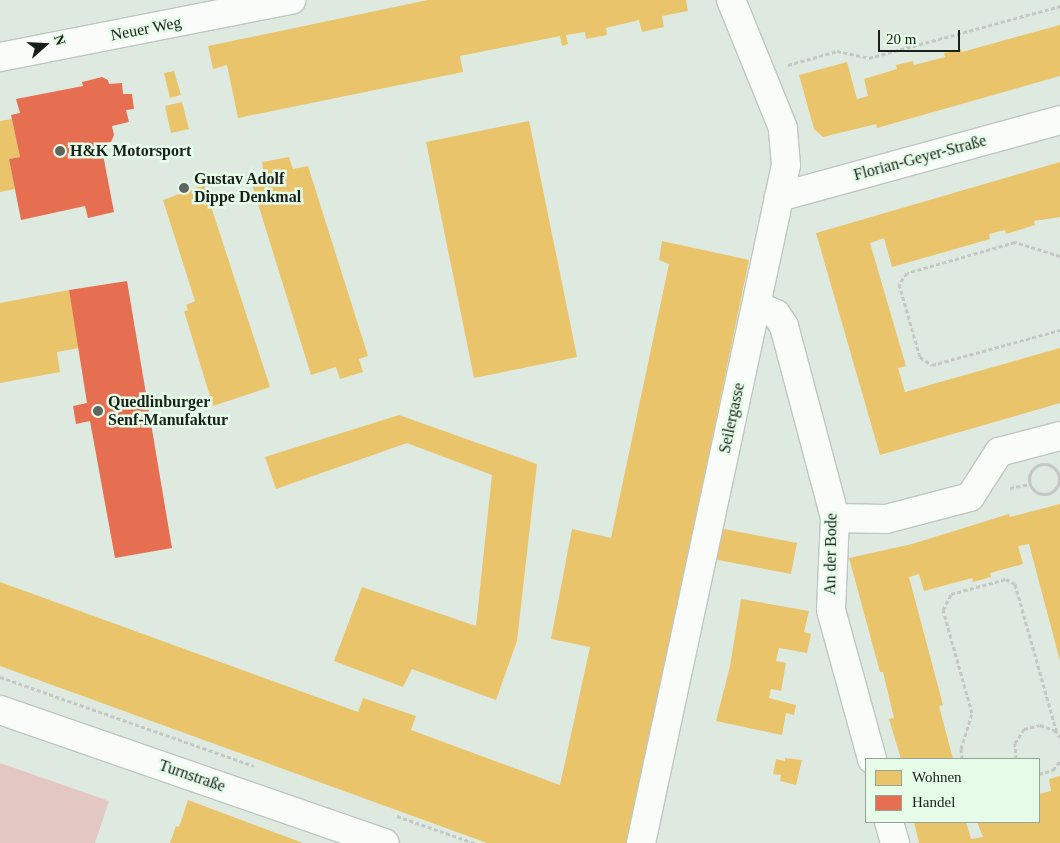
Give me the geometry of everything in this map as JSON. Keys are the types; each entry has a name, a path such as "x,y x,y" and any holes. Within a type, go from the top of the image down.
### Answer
{"street":[{"name":"Neuer Weg","path":"0,57 291,0"},
{"name":"Seilergasse","path":"641,843 786,165 786,140 731,0"},
{"name":"Florian-Geyer-Straße","path":"779,197 1060,120"},
{"name":"An der Bode","path":"756,306 776,314 784,326 835,518 831,610 872,758"},
{"path":"835,518 886,519 970,497 999,452 1060,436"},
{"name":"Turnstraße","path":"0,710 385,843"},
{"path":"889,823 895,843"}],"path":[{"path":"760,72 837,51 870,58 1060,6"},
{"path":"1060,256 1015,242 907,272 899,284 920,358 932,365 1060,330"},
{"path":"1041,464 1052,465 1058,473 1059,487 1050,493 1036,492 1030,484 1030,474 1041,464"},
{"path":"962,758 960,749 972,712 944,610 945,600 951,594 1006,579 1016,584 1057,733 1060,737"},
{"path":"0,676 260,768"},
{"path":"1016,758 1014,743 1024,729 1040,725 1057,733"},
{"path":"1040,774 1052,770 1060,761"},
{"path":"391,814 474,843"}],"shaded area":[{"path":"0,763 109,801 95,843 0,843"}],"building: Wohnen":[{"path":"428,0 686,0 688,11 662,16 664,27 642,32 639,20 606,28 607,35 586,39 585,32 566,35 568,44 562,46 560,36 460,56 463,72 238,118 227,65 213,69 208,46"},
{"path":"1060,25 1060,76 877,128 876,124 823,137 814,129 799,75 847,62 857,99 868,96 864,79 897,69 896,65 913,61 914,65 945,57 944,53 961,49 962,52"},
{"path":"174,71 181,95 170,98 164,73"},
{"path":"182,102 189,129 171,133 165,106"},
{"path":"12,119 20,157 9,159 15,189 0,192 0,121"},
{"path":"529,121 577,357 474,378 426,142"},
{"path":"289,157 293,169 308,166 368,356 359,359 363,372 340,379 336,367 311,375 250,178 264,175 262,162"},
{"path":"1060,162 1060,217 1034,221 1035,225 1006,234 1005,230 989,234 990,239 892,267 884,238 870,243 906,366 898,368 905,392 1060,348 1060,403 880,455 816,233"},
{"path":"204,185 270,387 213,406 184,311 188,310 186,305 195,301 163,200"},
{"path":"662,241 749,260 628,843 487,843 0,666 0,582 358,712 363,698 416,716 411,730 560,785 590,647 551,639 572,529 611,538 669,264 659,260"},
{"path":"69,290 79,348 57,352 60,372 0,383 0,303"},
{"path":"399,415 537,464 517,641 496,700 412,669 403,687 334,661 362,587 476,626 492,475 407,443 276,489 265,457"},
{"path":"1060,504 1060,661 1029,544 1018,546 1023,564 990,573 991,577 973,582 972,578 924,591 919,574 909,577 943,705 939,706 953,758 901,758 889,719 894,718 883,672 880,672 849,558 912,544 1009,514 1010,517"},
{"path":"719,528 797,543 791,574 713,559"},
{"path":"741,599 809,611 804,632 811,634 807,653 779,648 776,661 786,663 781,691 771,689 769,698 796,705 794,715 786,713 782,735 716,721 730,666"},
{"path":"785,758 802,760 796,785 780,781 781,775 773,774 776,759 785,761"},
{"path":"1060,776 1060,843 919,843 914,823 966,823 971,839 983,837 977,823 1040,823 1040,794 1051,791 1049,779"},
{"path":"188,800 303,843 170,843 176,826 179,827"}],"building: Handel":[{"name":"H&K Motorsport","path":"102,77 108,80 109,84 122,83 123,94 132,94 134,109 126,110 129,122 112,126 114,135 111,142 101,144 114,212 88,218 85,206 21,220 9,159 20,157 11,115 20,113 16,99 83,86 82,82"},
{"path":"127,281 172,548 115,558 90,421 76,424 73,406 87,403 69,290"}],"place":[{"name":"H&K Motorsport","path":"60,151"},
{"name":"Gustav Adolf Dippe Denkmal","path":"184,188"},
{"name":"Quedlinburger Senf-Manufaktur","path":"98,411"}]}
